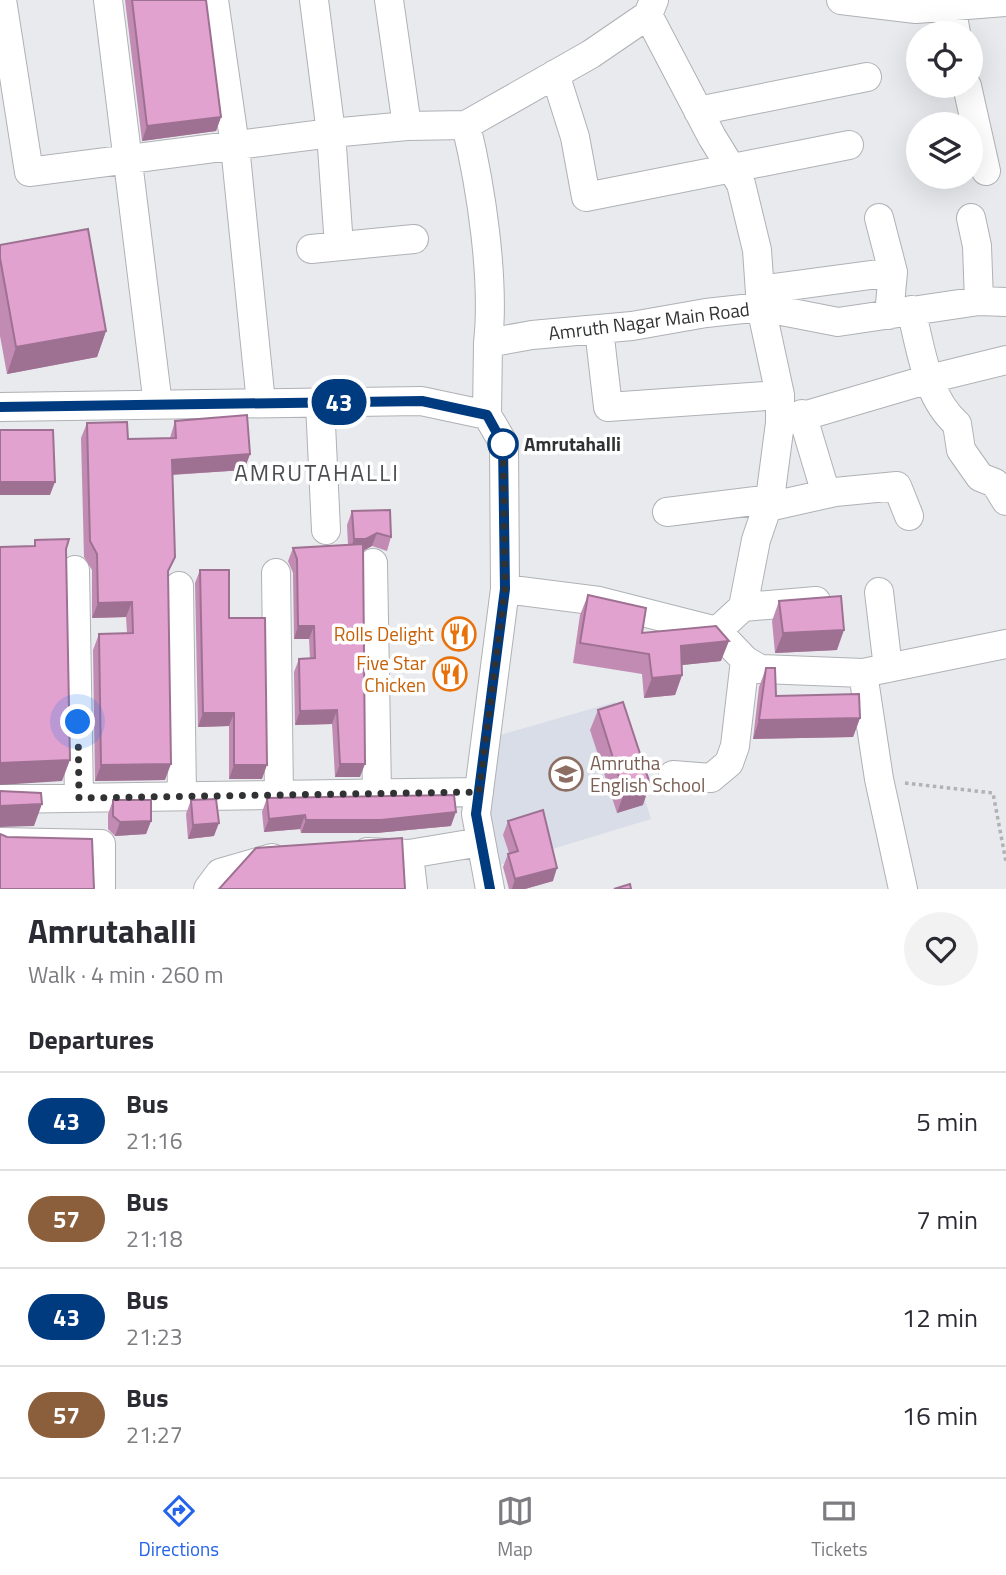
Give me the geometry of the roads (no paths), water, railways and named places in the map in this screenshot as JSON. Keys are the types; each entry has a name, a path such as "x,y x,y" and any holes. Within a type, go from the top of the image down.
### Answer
{"street":[{"path":"2,0 29,172 331,133 466,125 555,74 651,8 698,111 741,184 754,237 761,299 780,395 826,494"},
{"path":"108,0 159,405"},
{"path":"214,0 235,146 261,404"},
{"path":"314,0 331,133 339,246"},
{"path":"389,0 407,127"},
{"path":"841,0 949,12 1006,2"},
{"path":"555,74 575,137 586,197 849,145"},
{"path":"698,111 867,77"},
{"path":"970,98 986,171"},
{"path":"466,125 478,175 491,318 487,415 503,444 505,589 476,814 490,889"},
{"path":"879,218 900,312 943,411 957,424 961,450 980,477 995,483 1006,501"},
{"path":"971,218 992,301"},
{"path":"311,249 414,239"},
{"path":"761,299 892,272"},
{"name":"Amruth Nagar Main Road","path":"488,343 532,335 599,329 761,299 838,322 992,301"},
{"path":"599,329 608,407 780,395"},
{"path":"791,419 1006,360"},
{"path":"0,407 422,401 487,415"},
{"path":"320,403 326,530"},
{"path":"717,631 743,607 756,540 769,503 791,419"},
{"path":"667,512 769,503 897,486 909,516"},
{"path":"373,564 377,793"},
{"path":"75,570 79,798"},
{"path":"275,573 279,795"},
{"path":"179,586 182,796"},
{"path":"505,589 599,601 717,631 745,660 760,669 876,671 1006,644"},
{"path":"879,592 876,671 879,779 903,889"},
{"path":"743,607 835,599"},
{"path":"673,775 711,778 729,763 735,746 745,660"},
{"path":"0,799 479,792"},
{"path":"0,842 102,844 101,889"},
{"path":"345,851 409,854 481,842"},
{"path":"208,889 220,873 295,852"},
{"path":"409,854 413,889"}],"place":[{"name":"Amrutahalli","path":"503,444"},
{"name":"Rolls Delight","path":"459,634"},
{"name":"Five Star Chicken","path":"450,674"},
{"name":"Amrutha English School","path":"566,774"}],"district":[{"name":"AMRUTAHALLI","path":"317,473"}]}
